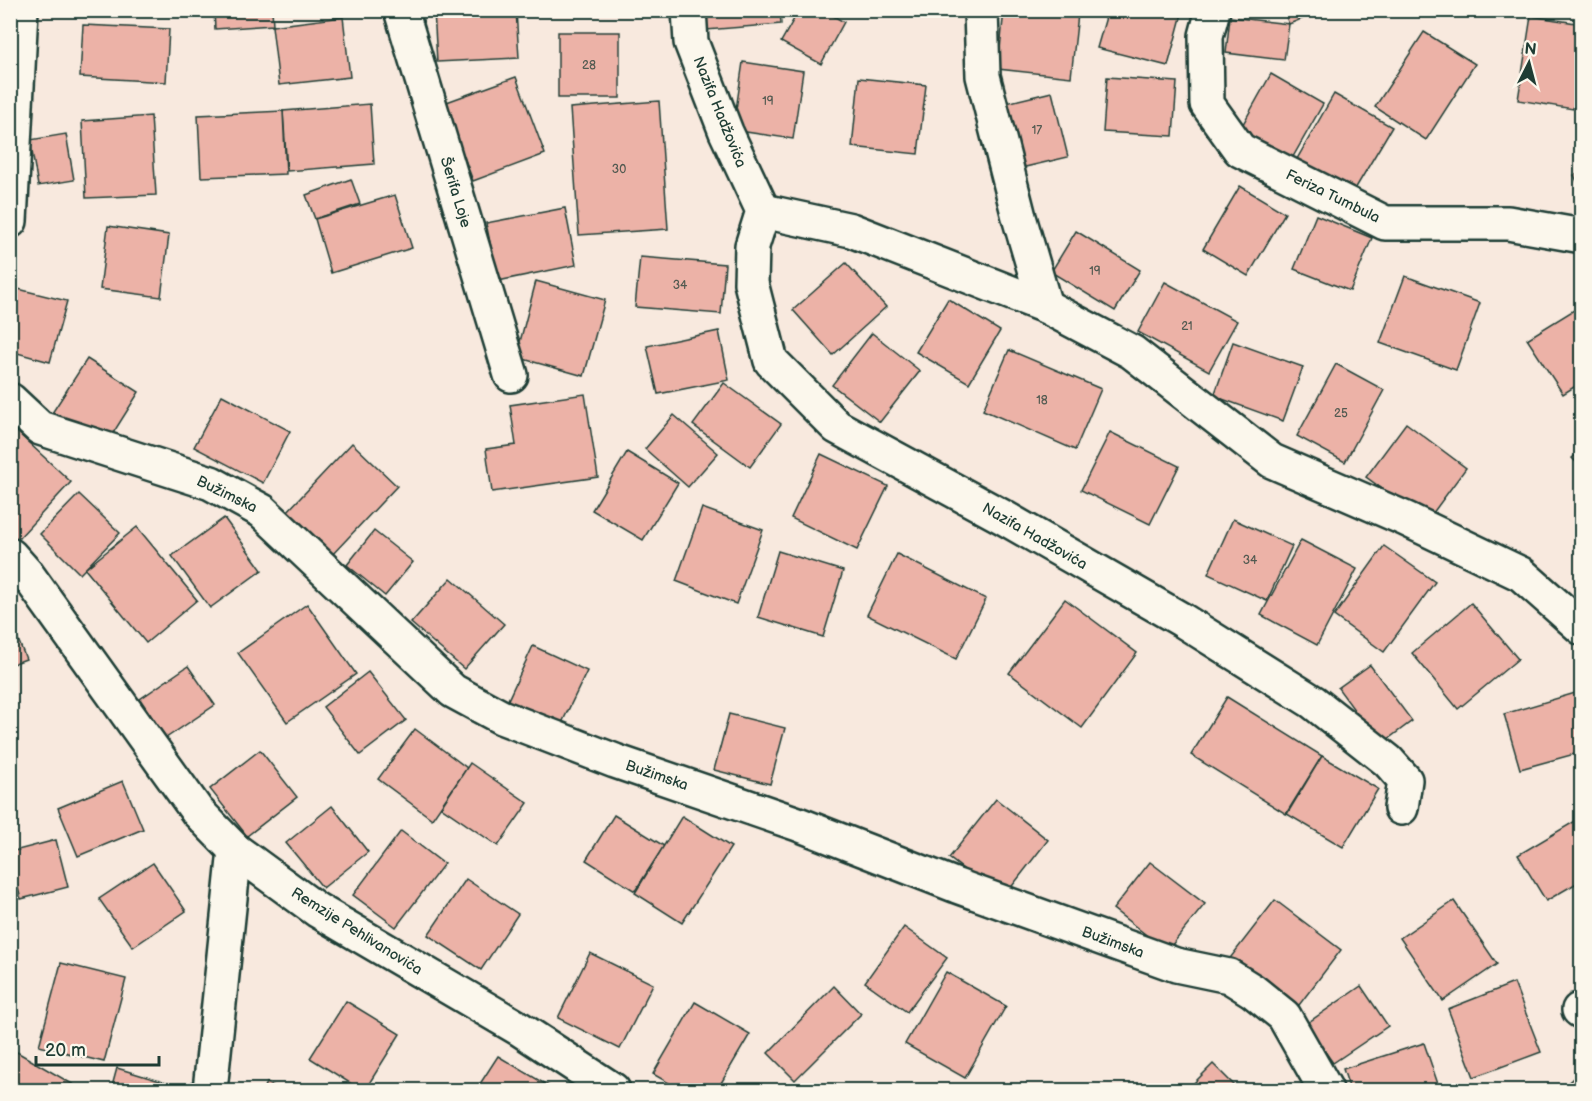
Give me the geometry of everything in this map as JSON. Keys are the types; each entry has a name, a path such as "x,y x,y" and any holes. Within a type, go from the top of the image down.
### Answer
{"street":[{"path":"10,222 21,10"},
{"name":"Šerifa Loje","path":"401,10 511,375"},
{"name":"Nazifa Hadžovića","path":"688,10 691,42 726,132 763,211 752,246 751,283 771,362 837,427 1003,517 1182,620 1313,702 1388,761 1405,780 1401,808"},
{"path":"981,10 982,76 1045,306"},
{"name":"Feriza Tumbula","path":"1213,10 1206,36 1207,104 1240,150 1385,223 1509,223 1581,236"},
{"path":"763,211 851,230 1045,306 1132,352 1272,461 1406,519 1521,574 1581,628"},
{"name":"Bužimska","path":"10,400 40,428 212,483 262,511 453,691 501,717 615,761 798,824 957,886 1176,965 1229,976 1253,991 1284,1016 1326,1090"},
{"name":"Remzije Pehlivanovića","path":"10,555 27,573 197,811 235,850 317,910 520,1029 613,1090"},
{"path":"210,1090 235,850"}],"building":[{"path":"214,10 272,10 273,25 215,29"},
{"path":"434,10 516,10 519,58 437,62"},
{"path":"705,10 780,10 781,24 706,30"},
{"path":"799,10 823,10 844,22 821,64 781,42"},
{"path":"1004,10 1044,10 1078,14 1071,77 998,69"},
{"path":"1108,10 1183,10 1168,66 1097,48"},
{"path":"1283,10 1324,10 1289,24"},
{"path":"1531,16 1582,24 1582,55 1573,109 1518,100"},
{"path":"343,17 350,77 279,85 272,26"},
{"path":"1230,17 1289,24 1284,60 1226,53"},
{"path":"83,25 169,29 166,82 80,77"},
{"path":"558,32 620,32 620,98 558,98"},
{"path":"1424,32 1475,64 1426,140 1375,107"},
{"path":"743,62 803,71 793,139 733,130"},
{"path":"1271,74 1323,104 1290,162 1238,133"},
{"path":"516,77 545,154 473,181 444,103"},
{"path":"1107,77 1177,82 1173,136 1103,132"},
{"path":"859,78 926,85 918,154 852,147"},
{"path":"1052,92 1068,157 1021,168 1006,103"},
{"path":"1334,94 1392,127 1354,191 1297,159"},
{"path":"659,101 668,229 579,235 570,108"},
{"path":"370,104 374,164 287,171 283,111"},
{"path":"283,111 286,174 201,177 198,115"},
{"path":"151,116 156,195 86,198 82,121"},
{"path":"66,134 74,180 38,186 30,140"},
{"path":"1582,171 1582,192 1574,175"},
{"path":"351,179 360,204 315,219 306,195"},
{"path":"1240,186 1285,213 1248,276 1203,249"},
{"path":"395,195 412,248 331,273 315,219"},
{"path":"565,208 576,265 498,281 486,223"},
{"path":"1316,215 1372,238 1350,291 1294,269"},
{"path":"108,226 169,235 161,297 100,289"},
{"path":"1076,231 1140,270 1115,311 1051,272"},
{"path":"640,257 725,264 721,314 635,307"},
{"path":"846,263 886,307 833,355 793,310"},
{"path":"1405,276 1480,303 1456,370 1380,343"},
{"path":"536,281 605,300 584,376 516,357"},
{"path":"1165,282 1237,321 1209,371 1138,332"},
{"path":"10,287 67,301 50,362 10,351"},
{"path":"948,299 1000,331 969,383 916,352"},
{"path":"1582,305 1582,382 1563,394 1527,339"},
{"path":"719,331 729,380 658,394 647,346"},
{"path":"872,333 920,371 880,422 832,385"},
{"path":"1233,342 1303,367 1283,421 1214,396"},
{"path":"1009,350 1101,389 1075,450 983,410"},
{"path":"87,359 139,392 105,446 52,413"},
{"path":"1336,364 1384,390 1345,462 1297,436"},
{"path":"724,383 781,424 750,467 693,425"},
{"path":"585,394 598,477 492,492 486,449 516,445 510,405"},
{"path":"222,395 290,431 263,483 194,447"},
{"path":"674,415 718,453 688,487 645,449"},
{"path":"1406,423 1466,468 1427,521 1366,477"},
{"path":"16,431 71,482 18,539 10,532 10,437"},
{"path":"1110,432 1179,466 1150,524 1081,490"},
{"path":"352,443 397,486 331,556 286,513"},
{"path":"1582,450 1582,468 1572,458"},
{"path":"627,452 678,483 643,540 592,510"},
{"path":"821,454 888,486 857,550 791,518"},
{"path":"79,494 120,533 80,574 40,534"},
{"path":"702,508 763,530 736,604 676,581"},
{"path":"224,518 262,570 210,608 172,556"},
{"path":"1233,519 1292,546 1267,601 1208,574"},
{"path":"137,527 197,600 146,643 85,569"},
{"path":"374,531 413,562 385,596 347,565"},
{"path":"1301,540 1357,569 1317,645 1261,615"},
{"path":"1384,546 1435,582 1384,652 1334,616"},
{"path":"778,551 843,571 823,637 758,617"},
{"path":"897,554 986,599 956,659 867,615"},
{"path":"451,578 504,624 464,669 411,623"},
{"path":"1065,599 1137,653 1082,728 1009,673"},
{"path":"1471,603 1518,659 1458,709 1412,653"},
{"path":"307,604 356,674 287,722 238,653"},
{"path":"17,637 26,659 10,665 10,639"},
{"path":"533,646 587,671 560,727 507,702"},
{"path":"1370,665 1412,721 1380,745 1338,688"},
{"path":"188,666 215,705 166,738 140,699"},
{"path":"368,672 406,720 360,755 323,707"},
{"path":"1582,691 1582,752 1520,769 1504,714"},
{"path":"1227,697 1322,756 1286,814 1191,755"},
{"path":"729,714 785,728 770,784 714,770"},
{"path":"415,729 467,768 432,819 378,779"},
{"path":"260,750 297,797 247,836 210,789"},
{"path":"1322,756 1378,789 1343,847 1287,814"},
{"path":"470,763 528,803 498,846 441,807"},
{"path":"123,781 143,829 78,856 58,808"},
{"path":"996,799 1048,840 1002,899 949,858"},
{"path":"332,806 368,852 323,888 286,843"},
{"path":"614,815 664,846 635,891 586,860"},
{"path":"682,816 731,847 682,923 635,893"},
{"path":"1582,817 1582,880 1546,901 1518,855"},
{"path":"401,831 444,864 396,927 353,895"},
{"path":"56,840 68,887 21,899 10,860 10,852"},
{"path":"1150,862 1205,904 1167,951 1113,909"},
{"path":"153,863 186,911 133,947 99,899"},
{"path":"466,879 518,914 481,970 428,935"},
{"path":"1275,900 1341,950 1293,1013 1227,962"},
{"path":"1454,901 1497,964 1443,1001 1400,938"},
{"path":"904,927 947,958 907,1012 865,982"},
{"path":"590,953 653,984 620,1049 558,1018"},
{"path":"61,963 126,979 104,1062 39,1046"},
{"path":"946,972 1006,1006 965,1078 905,1044"},
{"path":"1514,983 1541,1052 1474,1077 1448,1009"},
{"path":"834,986 861,1014 795,1080 768,1053"},
{"path":"1361,986 1388,1026 1333,1063 1306,1024"},
{"path":"346,1001 400,1034 365,1090 361,1090 310,1058"},
{"path":"695,1002 750,1034 717,1090 681,1090 653,1074"},
{"path":"1424,1043 1440,1090 1350,1090 1343,1069"},
{"path":"10,1048 74,1085 71,1090 10,1090"},
{"path":"498,1056 552,1088 551,1090 476,1090"},
{"path":"1213,1064 1239,1090 1187,1090"},
{"path":"117,1068 183,1088 182,1090 111,1090"},
{"path":"1582,1070 1582,1090 1560,1090"},
{"path":"267,1083 281,1090 263,1090"}]}
